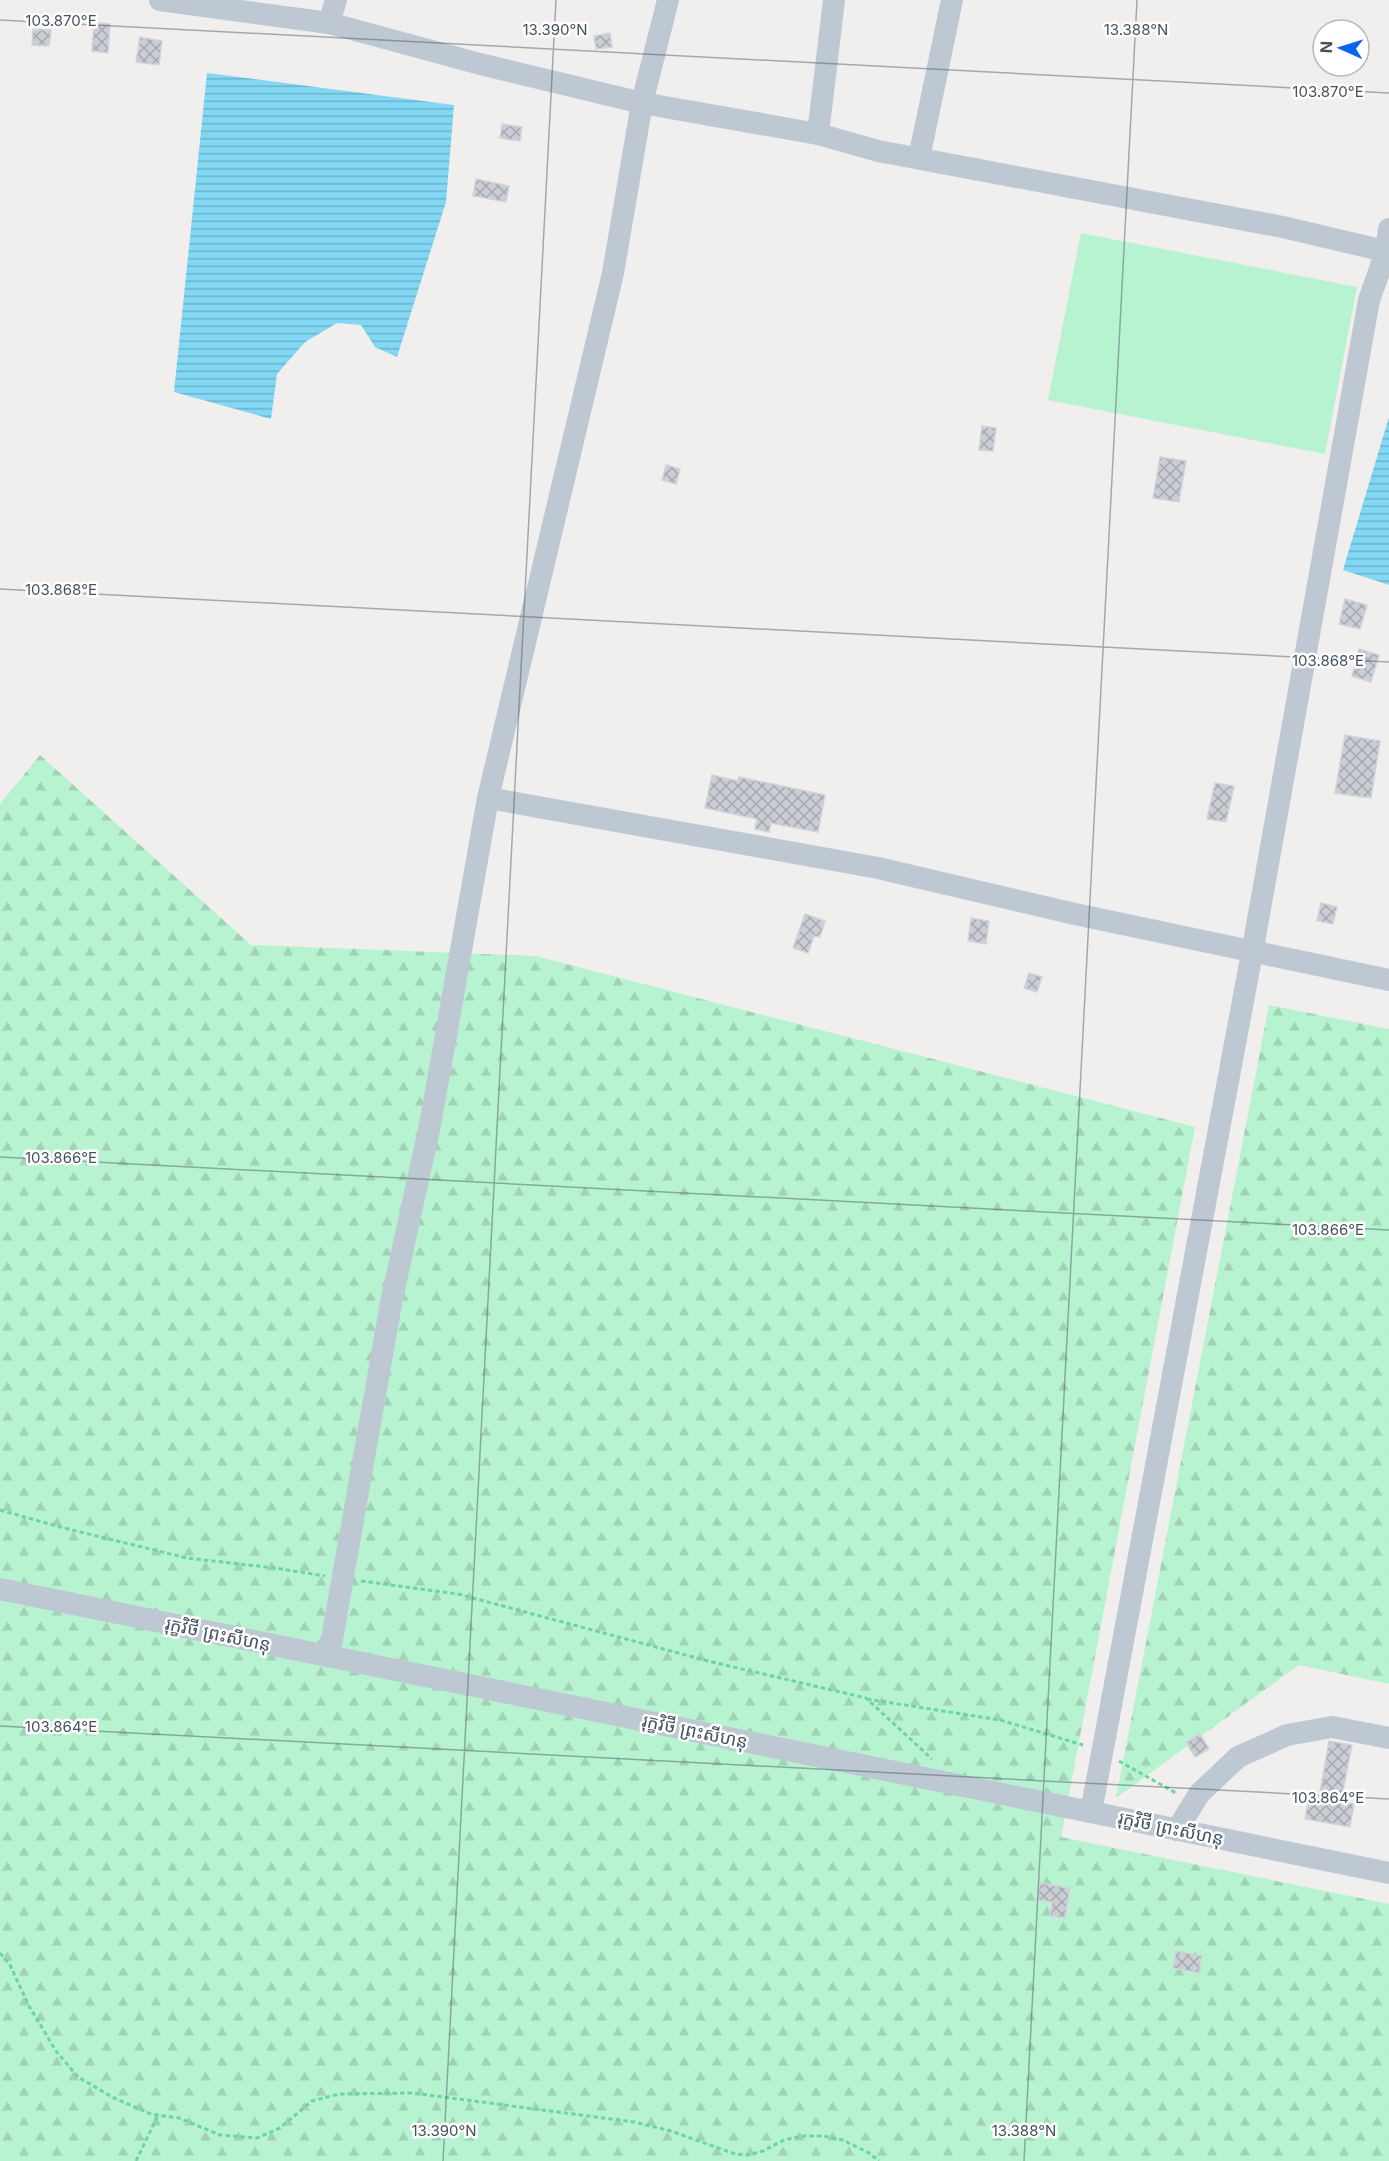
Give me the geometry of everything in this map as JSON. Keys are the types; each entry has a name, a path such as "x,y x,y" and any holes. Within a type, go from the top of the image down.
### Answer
{"street":[{"path":"160,0 329,23 480,64 642,103 819,134 878,152 1283,227 1387,252"},
{"path":"329,23 336,0"},
{"path":"329,1656 392,1298 435,1102 488,798 614,273 642,103 668,0"},
{"path":"819,134 834,0"},
{"path":"919,158 952,0"},
{"path":"1091,1812 1252,953 1369,300 1387,252 1389,229"},
{"path":"488,798 878,868 1252,953 1389,980"},
{"name":"រុក្ខវិថី ព្រះសីហនុ","path":"0,1589 1389,1873"},
{"path":"1177,1830 1199,1794 1238,1757 1287,1735 1332,1727 1389,1738"}],"path":[{"path":"0,1510 187,1558 458,1594 708,1661 866,1698 1000,1720 1101,1750 1194,1803"},
{"path":"866,1698 934,1761"},
{"path":"0,1953 10,1965 29,2006 56,2051 78,2077 114,2098 151,2114 179,2118 220,2135 258,2138 280,2128 312,2102 339,2094 413,2092 634,2122 671,2131 735,2154 748,2155 763,2151 784,2140 802,2136 823,2136 843,2140 869,2153 879,2161"},
{"path":"136,2161 158,2115"}],"green space":[{"path":"1081,233 1357,287 1325,454 1048,400"},
{"path":"40,755 251,945 536,956 1195,1127 1061,1837 1389,1904 1389,2161 0,2161 0,804"},
{"path":"1269,1005 1389,1029 1389,1684 1299,1665 1116,1798"}],"water":[{"path":"207,73 454,105 446,202 397,357 375,347 361,325 337,323 305,342 277,374 271,419 174,392"},
{"path":"1389,417 1389,585 1343,570"}],"building":[{"path":"94,23 110,24 108,53 92,51"},
{"path":"33,29 51,30 49,46 32,45"},
{"path":"610,33 612,47 596,49 594,36"},
{"path":"140,37 162,41 159,65 136,62"},
{"path":"502,124 522,127 520,141 500,138"},
{"path":"476,179 509,186 506,202 473,196"},
{"path":"982,426 996,428 993,451 979,450"},
{"path":"1160,457 1186,461 1179,502 1153,498"},
{"path":"666,465 680,469 676,484 662,480"},
{"path":"1345,599 1367,605 1360,629 1339,624"},
{"path":"1359,649 1379,655 1371,682 1352,676"},
{"path":"1345,735 1380,741 1371,798 1335,793"},
{"path":"712,775 738,781 739,777 825,795 818,832 771,823 769,832 755,829 757,819 705,808"},
{"path":"1215,783 1234,786 1226,822 1207,819"},
{"path":"1321,903 1337,907 1333,924 1317,921"},
{"path":"805,914 825,921 820,937 814,936 808,953 793,948"},
{"path":"971,918 989,921 986,944 968,941"},
{"path":"1029,973 1042,977 1037,992 1024,988"},
{"path":"1200,1734 1209,1749 1195,1757 1186,1742"},
{"path":"1329,1741 1352,1745 1341,1801 1354,1804 1350,1827 1305,1819 1309,1796 1319,1798"},
{"path":"1040,1883 1070,1888 1065,1918 1050,1916 1052,1902 1037,1900"},
{"path":"1176,1951 1202,1956 1199,1973 1173,1968"}]}
